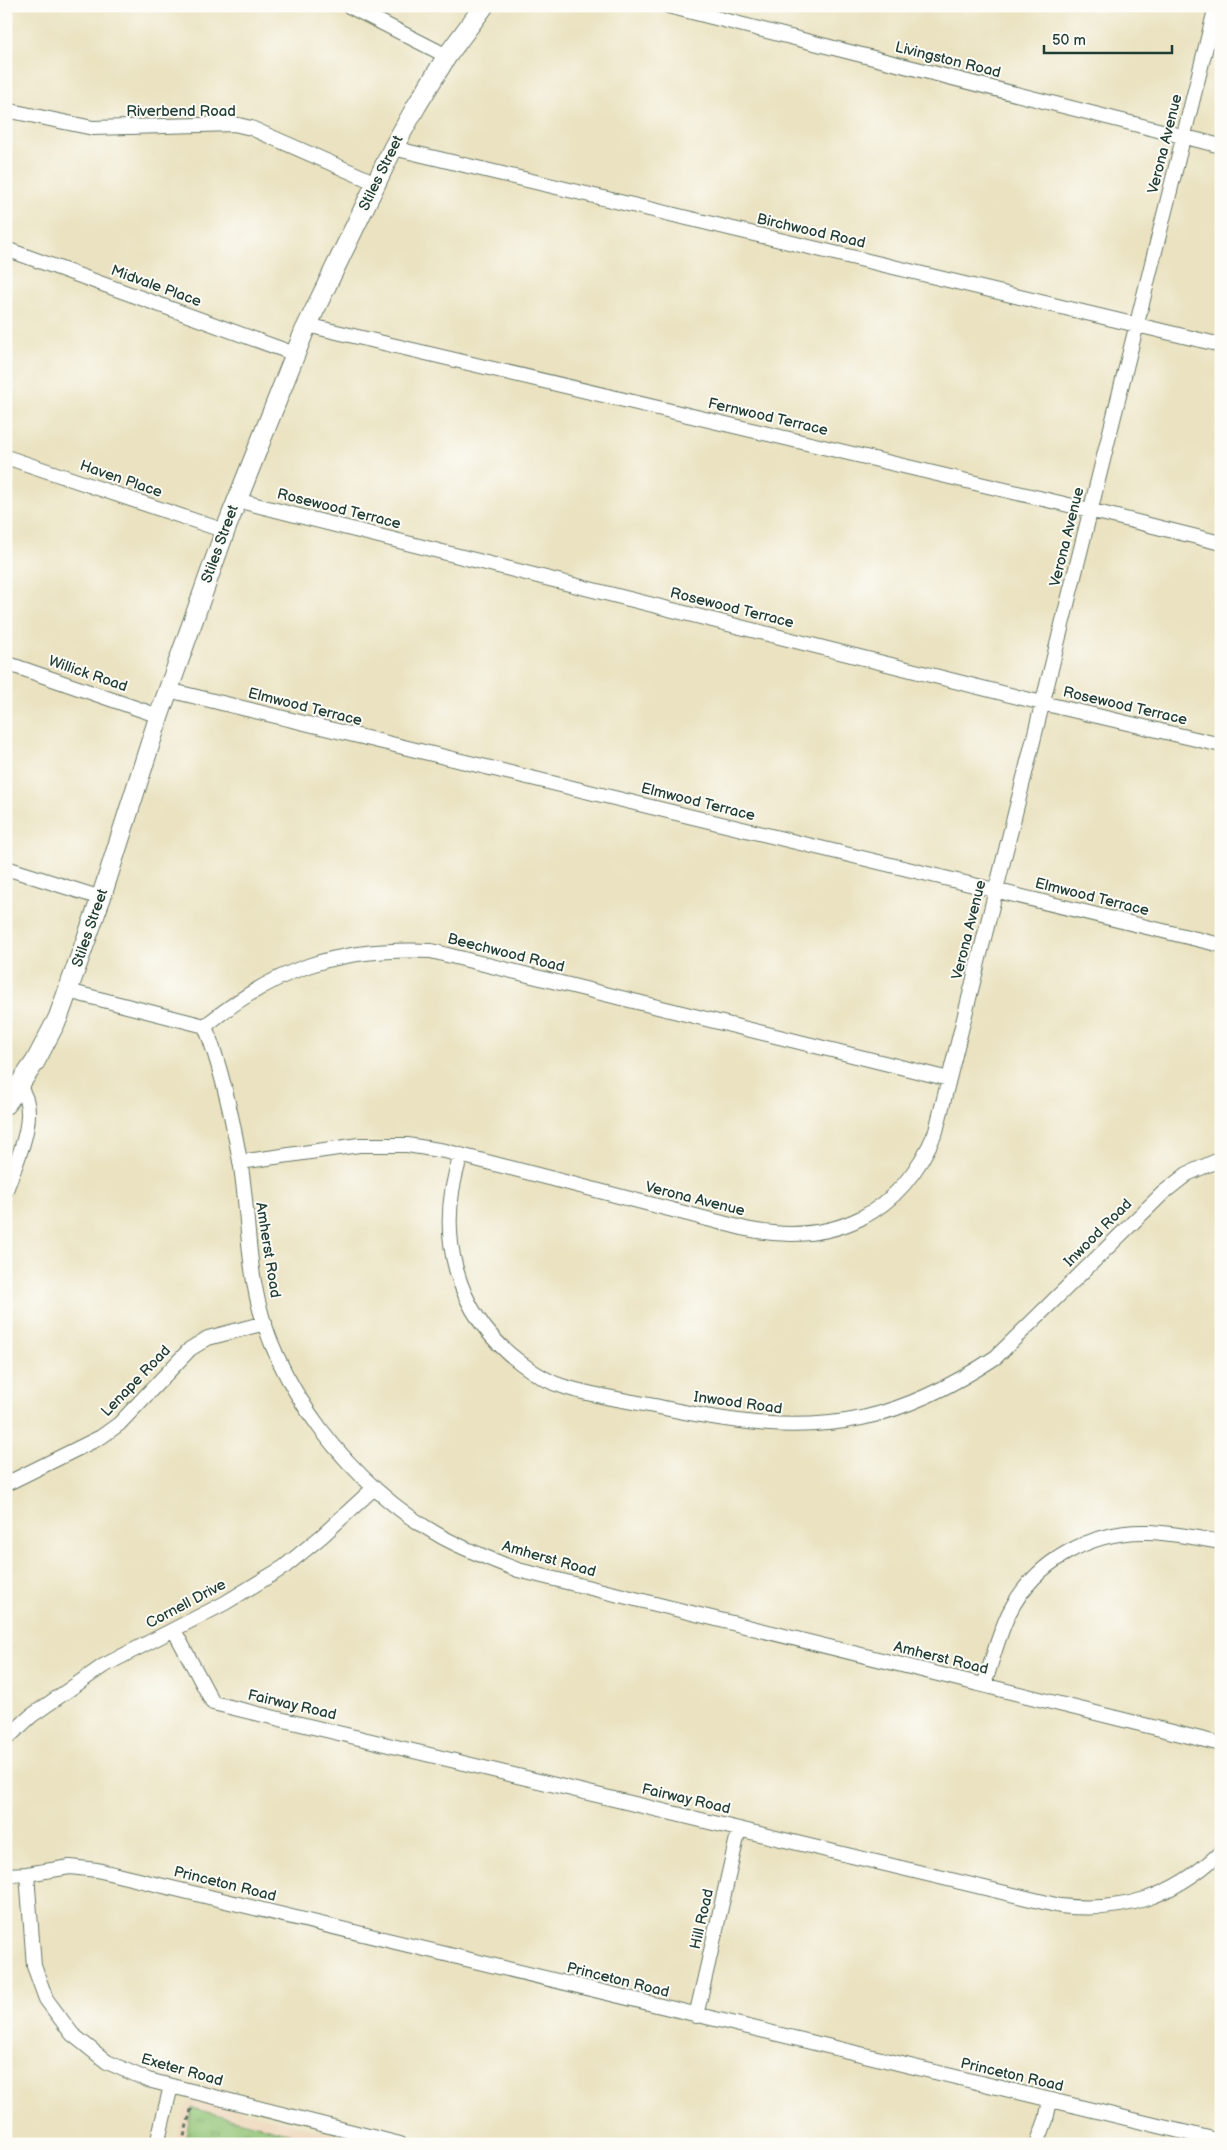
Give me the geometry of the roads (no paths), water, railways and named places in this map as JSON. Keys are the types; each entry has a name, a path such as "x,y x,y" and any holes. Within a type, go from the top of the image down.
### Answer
{"main road":[{"name":"Stiles Street","path":"6,1104 19,1088 49,1038 68,991 101,898 159,716 224,531 307,325 393,148 417,104 484,6"}],"street":[{"path":"349,6 448,56"},
{"name":"Livingston Road","path":"668,6 1221,146"},
{"name":"Verona Avenue","path":"240,1162 359,1145 408,1145 461,1155 746,1229 786,1235 818,1232 849,1223 864,1216 891,1198 908,1180 922,1161 936,1132 1216,6"},
{"name":"Riverbend Road","path":"6,110 93,128 234,124 251,128 376,183"},
{"name":"Birchwood Road","path":"393,148 1221,345"},
{"name":"Midvale Place","path":"6,249 296,354"},
{"name":"Fernwood Terrace","path":"307,325 1221,543"},
{"name":"Haven Place","path":"6,457 224,531"},
{"name":"Rosewood Terrace","path":"236,500 1042,703 1221,745"},
{"name":"Willick Road","path":"6,663 159,716"},
{"name":"Elmwood Terrace","path":"168,690 1221,945"},
{"path":"6,868 101,898"},
{"name":"Beechwood Road","path":"205,1026 256,988 283,974 311,964 340,956 370,951 430,951 949,1079"},
{"path":"68,991 205,1026"},
{"name":"Amherst Road","path":"205,1026 218,1059 240,1162 254,1283 265,1322 280,1360 298,1396 341,1455 374,1488 407,1515 441,1536 478,1554 518,1570 1221,1744"},
{"path":"6,1190 27,1122 28,1101 19,1088"},
{"name":"Inwood Road","path":"461,1155 451,1190 449,1208 450,1237 454,1264 476,1316 499,1345 513,1358 532,1371 563,1387 719,1419 752,1424 789,1426 826,1423 880,1413 932,1394 965,1377 996,1357 1163,1193 1187,1174 1221,1158"},
{"name":"Lenape Road","path":"6,1484 101,1436 119,1424 190,1349 208,1338 265,1322"},
{"name":"Cornell Drive","path":"6,1739 31,1716 103,1666 225,1603 284,1567 322,1536 374,1488"},
{"path":"984,1685 1000,1634 1017,1599 1037,1575 1062,1556 1089,1542 1128,1533 1151,1532 1221,1542"},
{"name":"Fairway Road","path":"174,1630 213,1703 1060,1906 1087,1909 1125,1905 1161,1894 1194,1875 1221,1852"},
{"name":"Hill Road","path":"696,2016 739,1829"},
{"name":"Princeton Road","path":"6,1875 27,1874 70,1867 97,1870 696,2016 1221,2141"},
{"name":"Exeter Road","path":"27,1874 34,1966 46,1999 72,2034 107,2062 148,2080 400,2144"},
{"path":"157,2144 171,2086"},
{"path":"1037,2144 1046,2120 1050,2100"}]}
